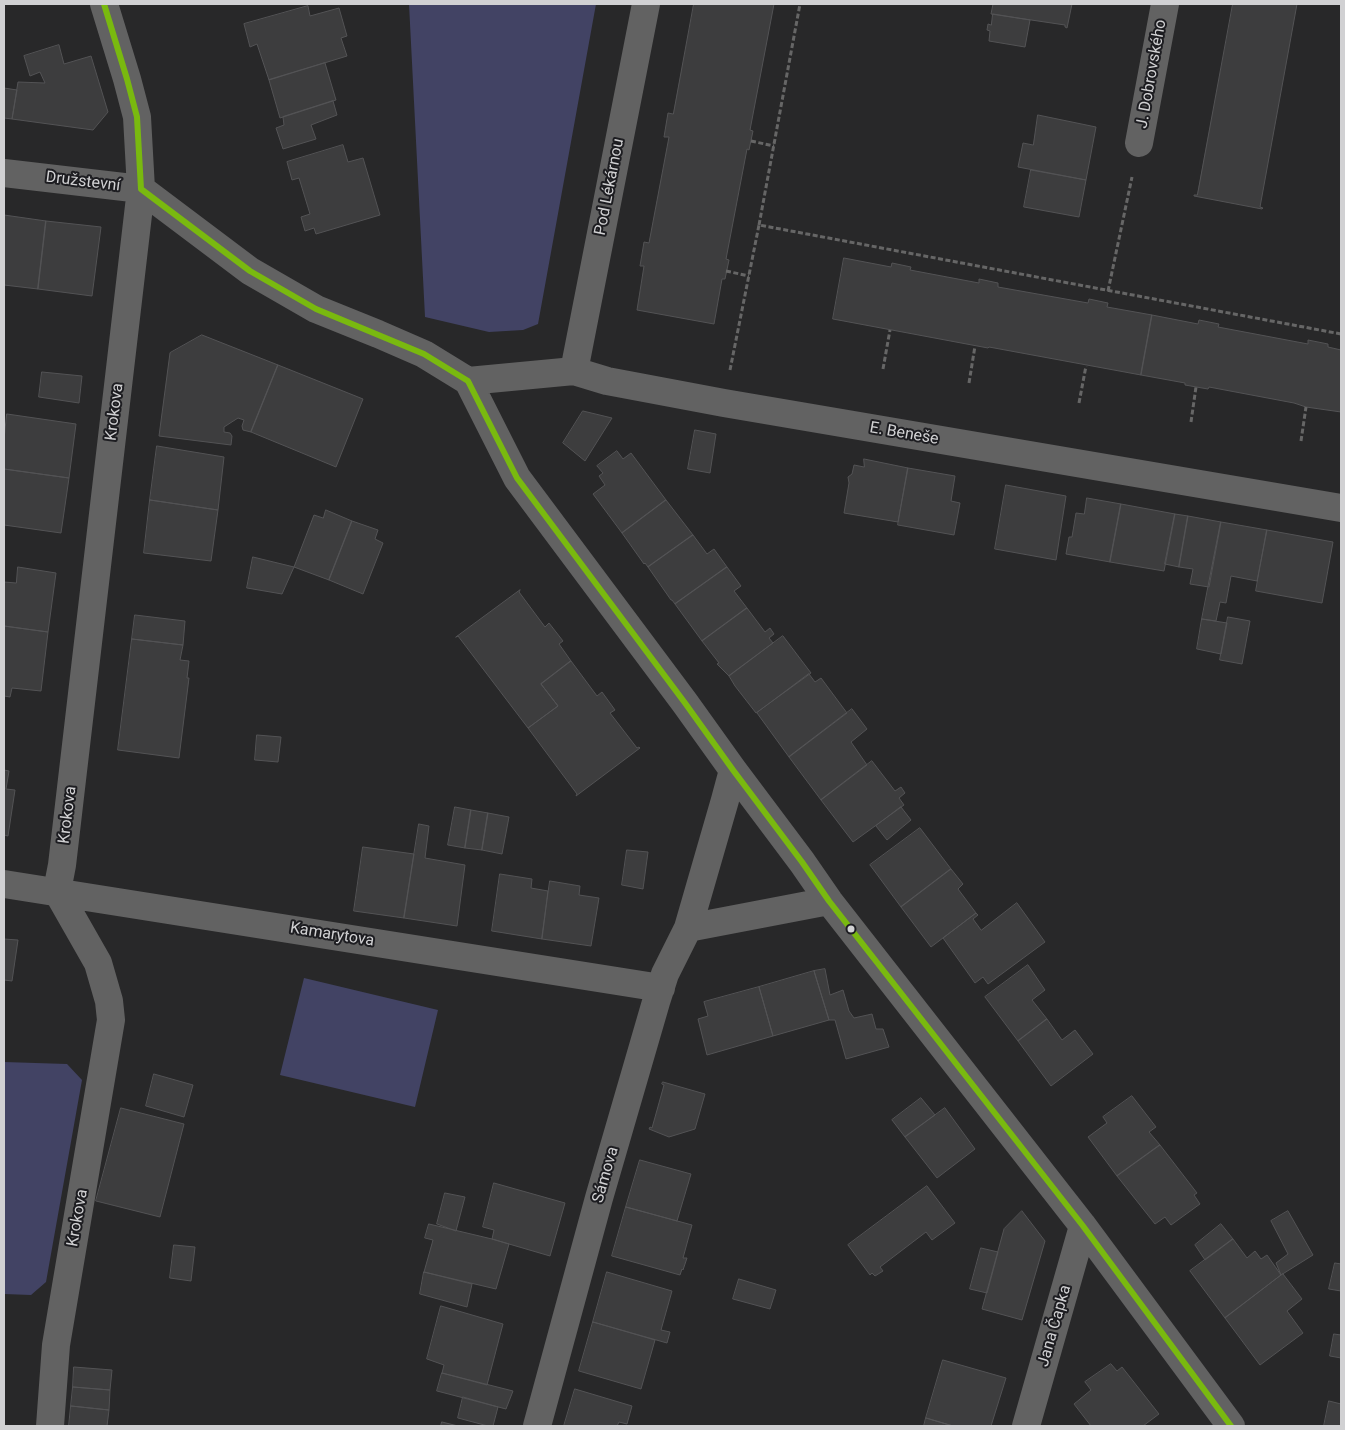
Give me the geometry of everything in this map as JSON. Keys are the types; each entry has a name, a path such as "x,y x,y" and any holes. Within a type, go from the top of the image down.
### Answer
{"street":[{"name":"Krokova","path":"50,1426 56,1345 111,1020 109,1001 98,963 57,891 64,845 140,189 137,116 104,4"},
{"name":"Pod Lékárnou","path":"574,370 646,4"},
{"name":"J. Dobrovského","path":"1139,143 1165,4"},
{"name":"Družstevní","path":"4,173 140,189 250,271 316,309 424,354 468,381"},
{"name":"E. Beneše","path":"468,381 574,370 607,381 714,401 1341,508"},
{"path":"468,381 517,478 685,702 732,770 802,862 829,901 1083,1226 1231,1426"},
{"name":"Sámova","path":"537,1426 599,1198 665,974 688,928 726,800 732,770"},
{"name":"Kamarytova","path":"4,884 661,988"},
{"path":"688,928 829,901"},
{"name":"Jana Čapka","path":"1026,1426 1083,1226"}],"path":[{"path":"730,371 800,4"},
{"path":"751,141 774,146"},
{"path":"1108,291 1139,143"},
{"path":"759,225 1341,334"},
{"path":"726,271 749,276"},
{"path":"883,368 890,330"},
{"path":"969,383 976,346"},
{"path":"1079,403 1086,366"},
{"path":"1191,422 1196,387"},
{"path":"1301,441 1306,407"}],"shaded area":[{"path":"409,4 596,4 538,324 523,330 489,332 425,317"},
{"path":"304,978 438,1010 415,1107 280,1075"},
{"path":"4,1062 67,1064 82,1080 46,1282 31,1295 4,1294"}],"building":[{"path":"694,4 774,4 750,130 753,131 749,150 747,149 726,259 729,260 725,279 722,279 714,324 637,310 644,266 640,266 644,242 649,243 669,137 664,137 668,113 673,114"},
{"path":"993,4 1072,4 1067,28 1065,25 991,14"},
{"path":"1233,4 1297,4 1260,207 1262,209 1194,196 1197,195"},
{"path":"308,6 310,16 339,8 347,36 341,38 347,56 269,80 257,44 250,47 244,24"},
{"path":"993,14 1030,20 1025,47 989,41 990,31 987,30 988,24 991,25"},
{"path":"59,45 64,64 91,56 108,112 93,130 12,119 18,82 45,83 40,72 30,76 24,56"},
{"path":"325,63 336,100 280,118 269,80"},
{"path":"4,88 17,90 12,119 4,118"},
{"path":"333,101 337,115 311,125 316,139 283,149 276,128 284,125 283,117"},
{"path":"1038,115 1096,127 1086,180 1018,167 1023,143 1033,145"},
{"path":"343,145 348,162 363,158 380,215 316,234 314,228 305,231 301,217 310,214 299,178 292,180 287,162"},
{"path":"1031,170 1086,180 1079,217 1024,207"},
{"path":"4,215 46,221 38,289 4,285"},
{"path":"46,221 101,227 92,296 38,289"},
{"path":"844,258 891,267 892,263 911,267 910,270 979,283 979,279 998,283 998,287 1088,303 1089,299 1108,303 1107,307 1152,315 1141,375 833,319"},
{"path":"1152,315 1198,324 1199,320 1219,324 1218,327 1308,344 1308,340 1328,344 1328,347 1341,350 1341,412 1306,407 1209,387 1208,389 1185,385 1185,383 1141,375"},
{"path":"202,335 278,365 251,432 243,430 244,420 238,418 224,427 224,432 230,433 232,436 231,445 159,436 170,353"},
{"path":"278,365 363,399 336,467 251,432"},
{"path":"42,372 82,376 79,403 39,397"},
{"path":"583,411 612,418 585,461 563,443"},
{"path":"7,414 76,424 69,478 4,469 4,440"},
{"path":"695,430 716,434 710,473 688,469"},
{"path":"157,446 224,457 218,510 150,500"},
{"path":"617,451 623,459 631,453 666,500 622,533 593,494 605,485 599,476 603,473 597,466"},
{"path":"864,459 908,468 898,522 844,513 849,483 848,477 852,474 854,465 864,467"},
{"path":"908,468 955,476 951,501 960,503 954,535 898,525"},
{"path":"4,469 69,478 61,533 4,525"},
{"path":"1006,485 1066,496 1056,560 995,549"},
{"path":"1087,498 1121,504 1110,562 1066,554 1069,537 1072,537 1076,513 1084,514"},
{"path":"150,500 218,510 211,561 144,553"},
{"path":"666,500 693,535 648,567 622,533"},
{"path":"1121,504 1175,514 1164,571 1110,562"},
{"path":"326,510 352,521 329,580 294,567 314,515 323,518"},
{"path":"1175,514 1188,516 1179,567 1165,564"},
{"path":"1188,516 1221,522 1209,587 1190,584 1193,569 1179,567"},
{"path":"352,521 378,530 375,539 383,543 363,594 329,580"},
{"path":"1221,522 1267,530 1257,581 1231,576 1226,603 1220,602 1216,621 1202,619"},
{"path":"1267,530 1333,542 1322,603 1256,591"},
{"path":"693,535 707,554 714,549 727,567 675,604 648,567"},
{"path":"253,557 294,567 282,594 247,588"},
{"path":"18,567 56,573 48,632 4,626 4,582 16,583"},
{"path":"727,567 741,586 734,591 747,608 702,641 675,604"},
{"path":"520,590 519,592 545,627 549,623 563,641 559,644 571,661 541,684 558,706 528,728 458,636 456,637"},
{"path":"747,608 765,632 770,628 774,634 769,638 773,643 729,676 717,664 719,663 702,641"},
{"path":"135,615 185,621 183,645 132,639"},
{"path":"1228,617 1250,621 1242,664 1220,660"},
{"path":"1202,619 1227,623 1221,654 1197,649"},
{"path":"4,626 48,632 41,691 12,688 10,697 4,696"},
{"path":"783,636 811,673 756,713 729,676"},
{"path":"132,639 183,645 180,660 189,661 187,678 189,678 179,758 118,750"},
{"path":"571,661 597,696 602,692 615,710 610,713 637,748 640,748 576,796 577,794 528,728 558,706 541,684"},
{"path":"809,674 815,682 821,678 847,713 789,757 757,713"},
{"path":"852,709 867,729 851,742 867,765 821,800 789,757"},
{"path":"257,735 281,737 278,762 255,760"},
{"path":"872,761 895,791 901,787 905,793 899,798 904,805 853,842 821,800"},
{"path":"4,770 9,771 6,789 15,790 8,836 4,835"},
{"path":"455,807 471,810 465,848 448,845"},
{"path":"901,807 911,820 887,840 876,826"},
{"path":"471,810 488,813 482,850 465,848"},
{"path":"488,813 509,817 502,854 482,850"},
{"path":"419,824 429,826 425,858 465,865 457,926 404,918"},
{"path":"920,828 951,869 901,907 870,865"},
{"path":"363,847 414,854 404,918 354,911"},
{"path":"627,850 648,852 643,889 622,885"},
{"path":"951,869 963,884 958,889 976,913 931,947 901,907"},
{"path":"500,874 532,879 531,888 548,891 542,939 492,931"},
{"path":"550,881 580,886 579,895 599,898 591,946 542,939"},
{"path":"1017,903 1045,942 988,984 983,977 975,983 943,938 976,913 978,915 973,919 981,930"},
{"path":"4,939 18,940 12,981 4,980"},
{"path":"1028,965 1045,990 1032,1000 1047,1019 1018,1041 985,997"},
{"path":"825,969 830,995 843,990 849,1011 854,1018 872,1014 876,1029 883,1029 889,1047 846,1059 835,1020 829,1020 814,971"},
{"path":"814,971 829,1020 773,1036 759,987"},
{"path":"759,987 773,1036 707,1055 698,1019 708,1016 704,1002"},
{"path":"1047,1019 1062,1040 1075,1030 1093,1054 1051,1086 1018,1041"},
{"path":"154,1074 193,1085 184,1117 146,1106"},
{"path":"663,1082 705,1094 695,1129 669,1137 649,1129 650,1127 652,1128 664,1085 662,1084"},
{"path":"1132,1096 1156,1127 1149,1132 1160,1145 1117,1176 1088,1137 1107,1123 1103,1117"},
{"path":"921,1098 935,1115 905,1137 892,1120"},
{"path":"121,1108 184,1124 160,1217 96,1201"},
{"path":"945,1108 975,1149 937,1178 905,1137"},
{"path":"1160,1145 1197,1193 1194,1195 1200,1204 1171,1225 1165,1217 1155,1224 1117,1176"},
{"path":"640,1160 691,1174 677,1221 626,1207"},
{"path":"494,1183 565,1203 550,1256 492,1239 494,1230 483,1227"},
{"path":"927,1186 955,1223 932,1240 926,1232 880,1267 883,1271 875,1276 872,1273 870,1275 848,1245"},
{"path":"445,1193 465,1197 456,1231 437,1224"},
{"path":"626,1207 692,1225 683,1258 687,1258 680,1275 612,1256"},
{"path":"1022,1211 1045,1241 1022,1320 982,1309 1004,1229"},
{"path":"1288,1211 1313,1255 1281,1275 1276,1263 1288,1254 1271,1221"},
{"path":"429,1224 509,1244 496,1289 424,1272 433,1240 425,1238"},
{"path":"1221,1224 1233,1239 1205,1260 1195,1245"},
{"path":"1233,1239 1247,1258 1255,1251 1261,1259 1267,1255 1281,1275 1225,1318 1190,1271"},
{"path":"174,1245 195,1247 191,1281 170,1278"},
{"path":"981,1248 998,1252 987,1293 970,1289"},
{"path":"1335,1263 1341,1264 1341,1291 1329,1289"},
{"path":"424,1272 472,1284 467,1307 420,1294"},
{"path":"607,1272 672,1291 661,1330 670,1332 667,1343 593,1322"},
{"path":"1283,1274 1302,1299 1287,1311 1303,1333 1260,1365 1225,1318"},
{"path":"739,1279 776,1290 770,1309 733,1299"},
{"path":"441,1306 503,1324 487,1385 442,1373 444,1365 427,1359"},
{"path":"593,1322 655,1340 641,1389 579,1371"},
{"path":"1334,1334 1341,1335 1341,1358 1330,1356"},
{"path":"943,1360 1006,1378 991,1426 953,1426 926,1418"},
{"path":"1111,1364 1117,1371 1122,1367 1159,1414 1143,1426 1091,1426 1074,1404 1091,1390 1085,1382"},
{"path":"74,1367 112,1370 110,1390 73,1387"},
{"path":"442,1373 513,1391 506,1409 437,1391"},
{"path":"73,1387 110,1390 109,1410 71,1406"},
{"path":"575,1389 632,1406 627,1424 619,1422 617,1426 564,1426"},
{"path":"463,1397 498,1407 493,1426 458,1418"},
{"path":"1329,1401 1341,1404 1341,1426 1324,1426"},
{"path":"71,1406 109,1410 107,1426 69,1426"},
{"path":"926,1418 953,1426 924,1426"},
{"path":"442,1422 458,1426 441,1426"}],"transit line":[{"path":"104,4 137,117 141,189 250,271 316,309 424,354 468,381 517,478 685,703 829,901 1083,1226 1231,1426"}]}
